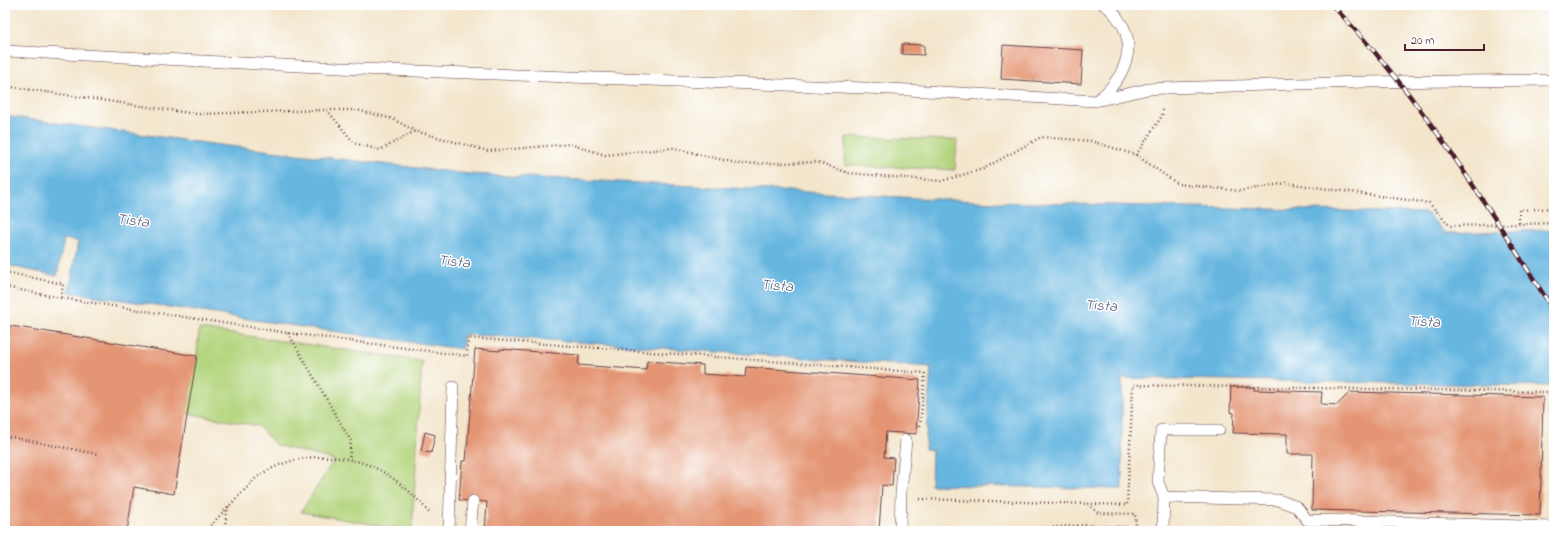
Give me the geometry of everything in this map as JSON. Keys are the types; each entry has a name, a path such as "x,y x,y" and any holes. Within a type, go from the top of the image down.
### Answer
{"lane":[{"path":"1096,101 1107,93 1116,83 1124,68 1129,44 1122,24 1110,8 1104,5"},
{"path":"5,50 353,68 891,89 1096,101 1148,88 1364,82 1554,80"},
{"path":"449,531 453,387"},
{"path":"1163,530 1164,497 1158,482 1161,430 1219,430"},
{"path":"900,531 901,492 906,440"},
{"path":"1164,497 1278,500 1297,507 1307,520 1364,526 1554,526"},
{"path":"470,531 473,501"}],"path":[{"path":"5,86 196,114 357,110 393,119 415,132 488,151 570,144 605,155 673,148 740,164 818,162 848,173 942,181 983,168 1041,137 1091,141 1136,155 1178,184 1240,191 1286,183 1429,203 1450,226 1554,223"},
{"path":"1136,155 1162,116 1166,88"},
{"path":"327,110 354,143 380,150 415,132"},
{"path":"1519,223 1519,210 1554,208"},
{"path":"5,272 63,284 61,298"},
{"path":"5,287 61,298 288,333 467,356 468,338 925,373 920,428"},
{"path":"288,333 351,441 349,459"},
{"path":"914,498 1127,505 1133,385 1550,392 1549,411 1554,412"},
{"path":"5,436 97,454"},
{"path":"205,531 256,478 265,471 283,463 304,458 328,457 349,459 372,466 389,476 404,488 422,504 432,517"},
{"path":"1088,503 1098,513 1135,514 1136,527"},
{"path":"224,531 228,506"},
{"path":"1001,531 1085,525 1136,527 1163,530"}],"green space":[{"path":"846,137 957,140 955,170 845,165"},
{"path":"199,329 422,361 412,531 301,512 334,460 276,445 258,426 186,413 197,355"}],"water":[{"name":"Tista","path":"5,116 220,145 469,174 994,202 1427,213 1446,233 1554,230 1554,386 1122,378 1122,489 931,485 932,450 925,449 931,367 464,334 462,349 69,292 78,241 64,239 57,276 5,265"}],"building":[{"path":"902,44 924,45 924,55 902,54"},
{"path":"1003,45 1083,50 1081,84 1001,79"},
{"path":"5,325 197,356 174,494 134,487 127,531 5,531"},
{"path":"475,349 500,351 500,349 579,355 578,365 646,370 647,361 703,365 703,374 745,377 746,367 920,380 916,434 886,432 884,457 894,458 892,486 882,485 879,531 485,531 487,502 459,500 462,461 466,461"},
{"path":"1231,387 1254,387 1254,390 1322,392 1321,404 1337,405 1350,392 1543,397 1540,515 1312,510 1313,454 1287,454 1287,434 1233,433 1234,413 1230,412"},
{"path":"425,432 435,435 431,453 421,451"}],"railway":[{"path":"1332,5 1364,40 1423,113 1477,191 1554,311"}]}
